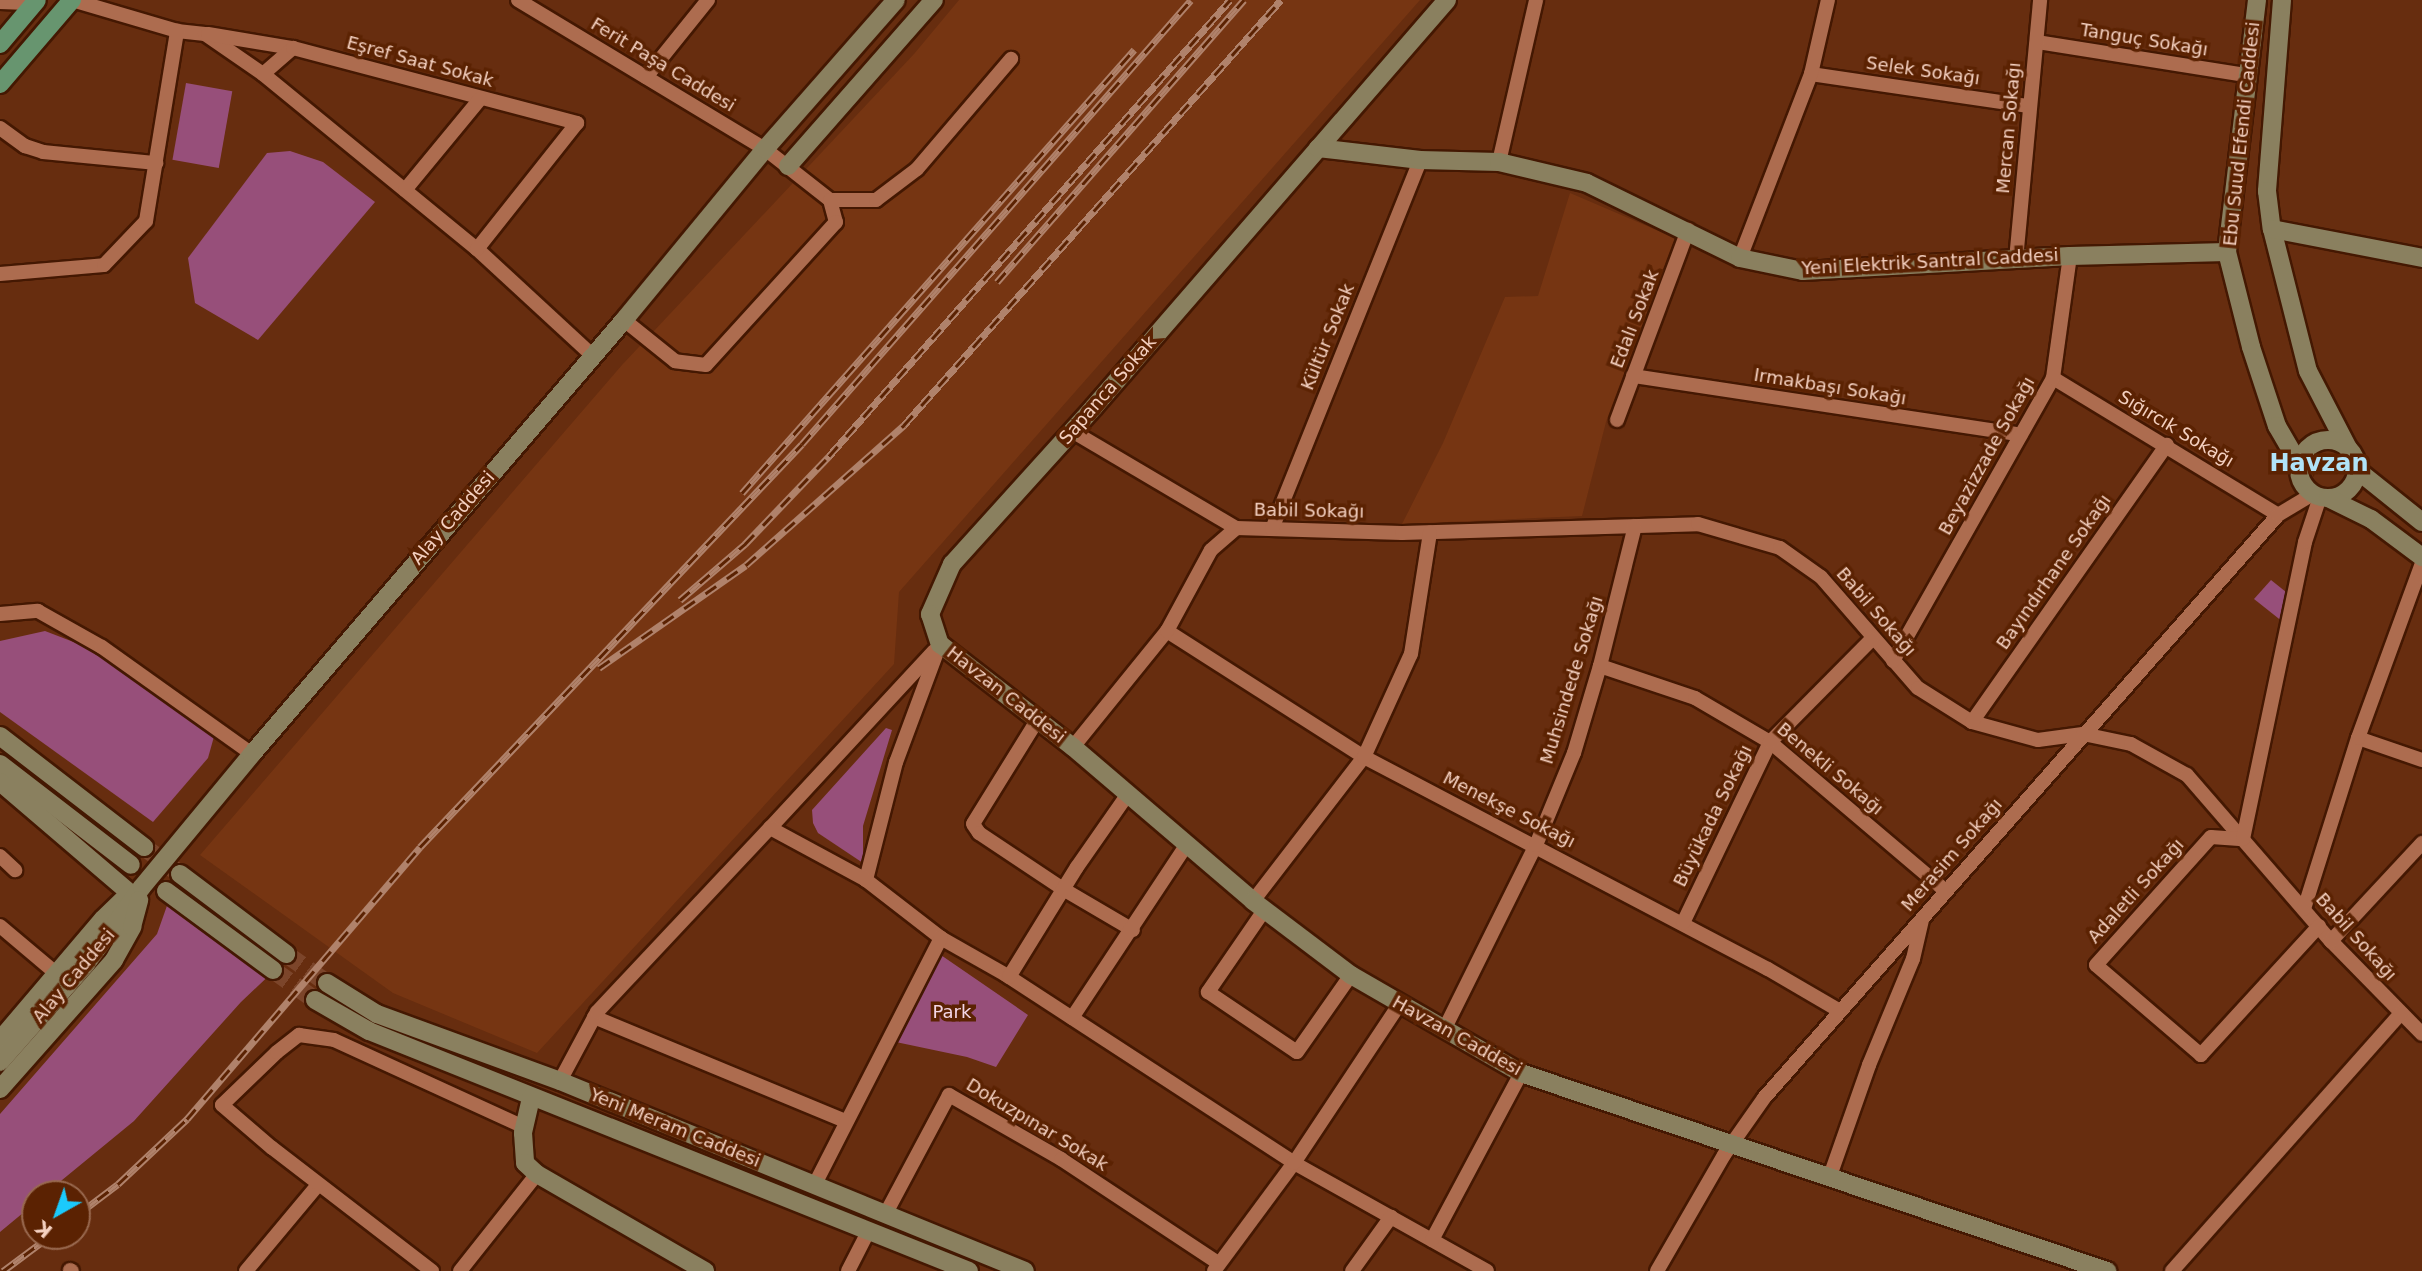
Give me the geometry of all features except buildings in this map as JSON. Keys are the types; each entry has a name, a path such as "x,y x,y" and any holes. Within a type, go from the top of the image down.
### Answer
{"main road":[{"path":"0,84 72,0"},
{"path":"0,44 35,2"}],"street":[{"name":"Eşref Saat Sokak","path":"72,0 177,32 293,48 577,123 477,249"},
{"name":"Ferit Paşa Caddesi","path":"518,0 765,149 830,200"},
{"path":"646,77 708,0"},
{"name":"Alay Caddesi","path":"0,1062 86,964 136,890 624,320 765,149 896,0"},
{"path":"788,166 934,0"},
{"name":"Sapanca Sokak","path":"940,644 930,614 952,564 1072,431 1447,0"},
{"path":"1499,162 1536,0"},
{"path":"1740,258 1811,74 1828,0"},
{"name":"Mercan Sokağı","path":"2016,260 2040,0"},
{"name":"Ebu Suud Efendi Caddesi","path":"2256,0 2227,251 2251,347 2277,426 2300,464"},
{"name":"Ebu Suud Efendi Caddesi","path":"2282,0 2267,191 2272,229 2308,371 2349,450"},
{"path":"0,2 35,2"},
{"path":"0,274 104,265 146,221 177,32"},
{"path":"205,34 263,74 357,154 477,249 593,356"},
{"name":"Tanguç Sokağı","path":"2036,42 2246,75"},
{"path":"263,74 293,48"},
{"path":"624,320 675,361 706,365 836,222 830,200 876,200 917,169 1011,59"},
{"name":"Selek Sokağı","path":"1811,74 2029,106"},
{"path":"405,190 481,99"},
{"path":"0,128 25,146 43,152 156,163"},
{"name":"Yeni Elektrik Santral Caddesi","path":"1318,148 1420,160 1499,162 1587,183 1688,230 1740,258 1803,271 2070,256 2227,251"},
{"name":"Kültür Sokak","path":"1272,529 1420,160"},
{"path":"2272,229 2422,258"},
{"name":"Edalı Sokak","path":"1617,420 1688,230"},
{"name":"Beyazizzade Sokağı","path":"1893,661 2053,378 2070,256"},
{"name":"Irmakbaşı Sokağı","path":"1633,376 2021,435"},
{"name":"Sığırcık Sokağı","path":"2053,378 2278,515"},
{"name":"Babil Sokağı","path":"1072,431 1236,528 1430,532 1698,524 1780,548 1821,577 1872,639 1918,688 1972,722 2038,740 2084,734 2131,744 2187,775 2331,941 2422,1033"},
{"path":"2304,909 2358,738 2422,560 2371,519 2320,496 2302,481 2302,456 2315,443 2333,441 2349,450 2357,470 2422,522"},
{"name":"Bayındırhane Sokağı","path":"1972,722 2167,445"},
{"path":"2320,496 2344,493 2351,487 2357,470"},
{"path":"2243,839 2305,542 2320,496"},
{"name":"Merasim Sokağı","path":"1657,1271 1733,1142 1763,1098 2278,515 2320,496"},
{"name":"Muhsindede Sokağı","path":"1444,1030 1536,845 1574,752 1600,666 1635,526"},
{"path":"1073,747 1167,631 1211,550 1236,528"},
{"path":"1351,975 1297,1052 1208,992 1259,905 1364,757 1410,654 1430,532"},
{"path":"0,614 37,611 102,647 252,754"},
{"name":"Menekşe Sokağı","path":"1167,631 1364,757 1683,923 1840,1011"},
{"name":"Büyükada Sokağı","path":"1683,923 1770,742 1872,639"},
{"path":"560,1081 594,1017 940,644"},
{"path":"866,880 896,762 940,644"},
{"name":"Havzan Caddesi","path":"940,644 1073,747 1259,905 1351,975 1521,1073 1733,1142 2073,1266 2107,1271"},
{"name":"Benekli Sokağı","path":"1600,666 1695,698 1770,742 1946,891"},
{"path":"1038,719 973,824 979,832 1063,889 1133,930"},
{"path":"0,736 144,847"},
{"path":"2358,738 2422,760"},
{"path":"0,764 131,865"},
{"path":"0,782 136,890 132,928 114,960 0,1089"},
{"path":"1009,977 1063,889 1128,794"},
{"path":"771,828 866,880 941,938 1009,977 1294,1163 1487,1271"},
{"name":"Adaletli Sokağı","path":"2243,839 2211,837 2096,965 2201,1055 2319,926"},
{"path":"2331,941 2422,843"},
{"path":"1072,1018 1133,930 1187,844"},
{"path":"0,856 15,870"},
{"path":"180,874 286,954"},
{"name":"Alay Caddesi","path":"0,1040 103,919 136,890"},
{"path":"166,891 273,970"},
{"path":"1830,1176 1869,1065 1913,959 1923,918"},
{"path":"0,926 57,974"},
{"path":"814,1186 941,938"},
{"name":"Yeni Meram Caddesi","path":"327,983 377,1014 560,1081 1025,1271"},
{"name":"Yeni Meram Caddesi","path":"314,1000 369,1031 969,1271"},
{"path":"1216,1267 1294,1163 1399,1005"},
{"path":"2172,1271 2401,1013"},
{"path":"594,1017 845,1121"},
{"path":"432,1271 318,1185 222,1105 277,1052 299,1035 334,1040 524,1126"},
{"path":"1432,1240 1521,1073"},
{"name":"Dokuzpınar Sokak","path":"885,1215 949,1095 1061,1159 1216,1267"},
{"path":"531,1098 524,1126 525,1163 537,1174 705,1271"},
{"path":"460,1271 537,1174"},
{"path":"246,1271 318,1185"},
{"path":"1352,1271 1391,1217"},
{"path":"848,1271 868,1232"}],"shaded area":[{"path":"959,0 1420,0 899,592 894,664 537,1053 393,993 200,855 622,365 914,54"},
{"path":"1570,193 1675,238 1606,422 1582,516 1402,524 1443,443 1505,297 1538,296"}],"green space":[{"path":"186,83 232,91 219,168 172,160"},
{"path":"290,151 323,162 375,202 258,340 195,303 188,258 267,153"},
{"path":"2271,580 2286,592 2283,622 2254,599"},
{"path":"45,631 84,646 215,733 208,758 153,822 0,712 0,641"},
{"path":"886,728 892,730 863,826 863,863 818,833 813,823 812,810"},
{"path":"169,900 277,968 241,1002 134,1121 62,1180 21,1180 21,1215 0,1232 0,1114 157,934"},
{"name":"Park","path":"935,951 1028,1015 996,1067 967,1057 891,1041"}],"tunnel":[{"path":"144,847 180,874"},
{"path":"286,954 327,983"},
{"path":"273,970 315,1000"}],"railway":[{"path":"91,1204 118,1184 187,1119 420,847 802,444 1191,0"},
{"path":"680,600 745,544 829,456 1230,0"},
{"path":"997,282 1244,0"},
{"path":"599,668 746,565 904,425 1281,0"},
{"path":"742,493 1134,50"},
{"path":"3,1271 31,1250"}],"district":[{"name":"Havzan","path":"2319,464"}]}
